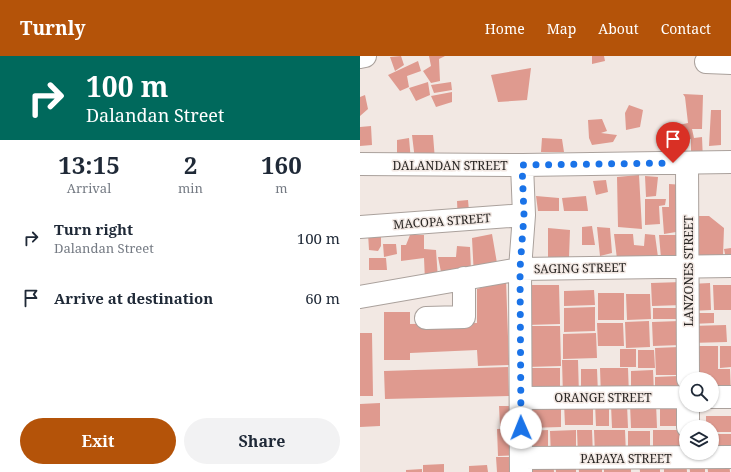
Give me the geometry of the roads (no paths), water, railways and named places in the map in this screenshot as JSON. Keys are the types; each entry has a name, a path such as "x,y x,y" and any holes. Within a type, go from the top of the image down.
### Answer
{"street":[{"path":"360,57 365,56"},
{"path":"706,62 731,63"},
{"name":"DALANDAN STREET","path":"360,164 522,165 731,162"},
{"name":"LANZONES STREET","path":"687,163 688,250 686,268 688,372"},
{"path":"521,465 520,269 524,215 522,165"},
{"name":"MACOPA STREET","path":"360,227 524,215"},
{"name":"SAGING STREET","path":"360,297 520,269 616,267 686,268 731,266"},
{"path":"426,318 464,317 464,278"},
{"name":"ORANGE STREET","path":"521,398 679,397"},
{"path":"719,397 731,397"},
{"name":"PAPAYA STREET","path":"521,465 679,456"},
{"name":"PAPAYA STREET","path":"719,456 731,457"}]}
